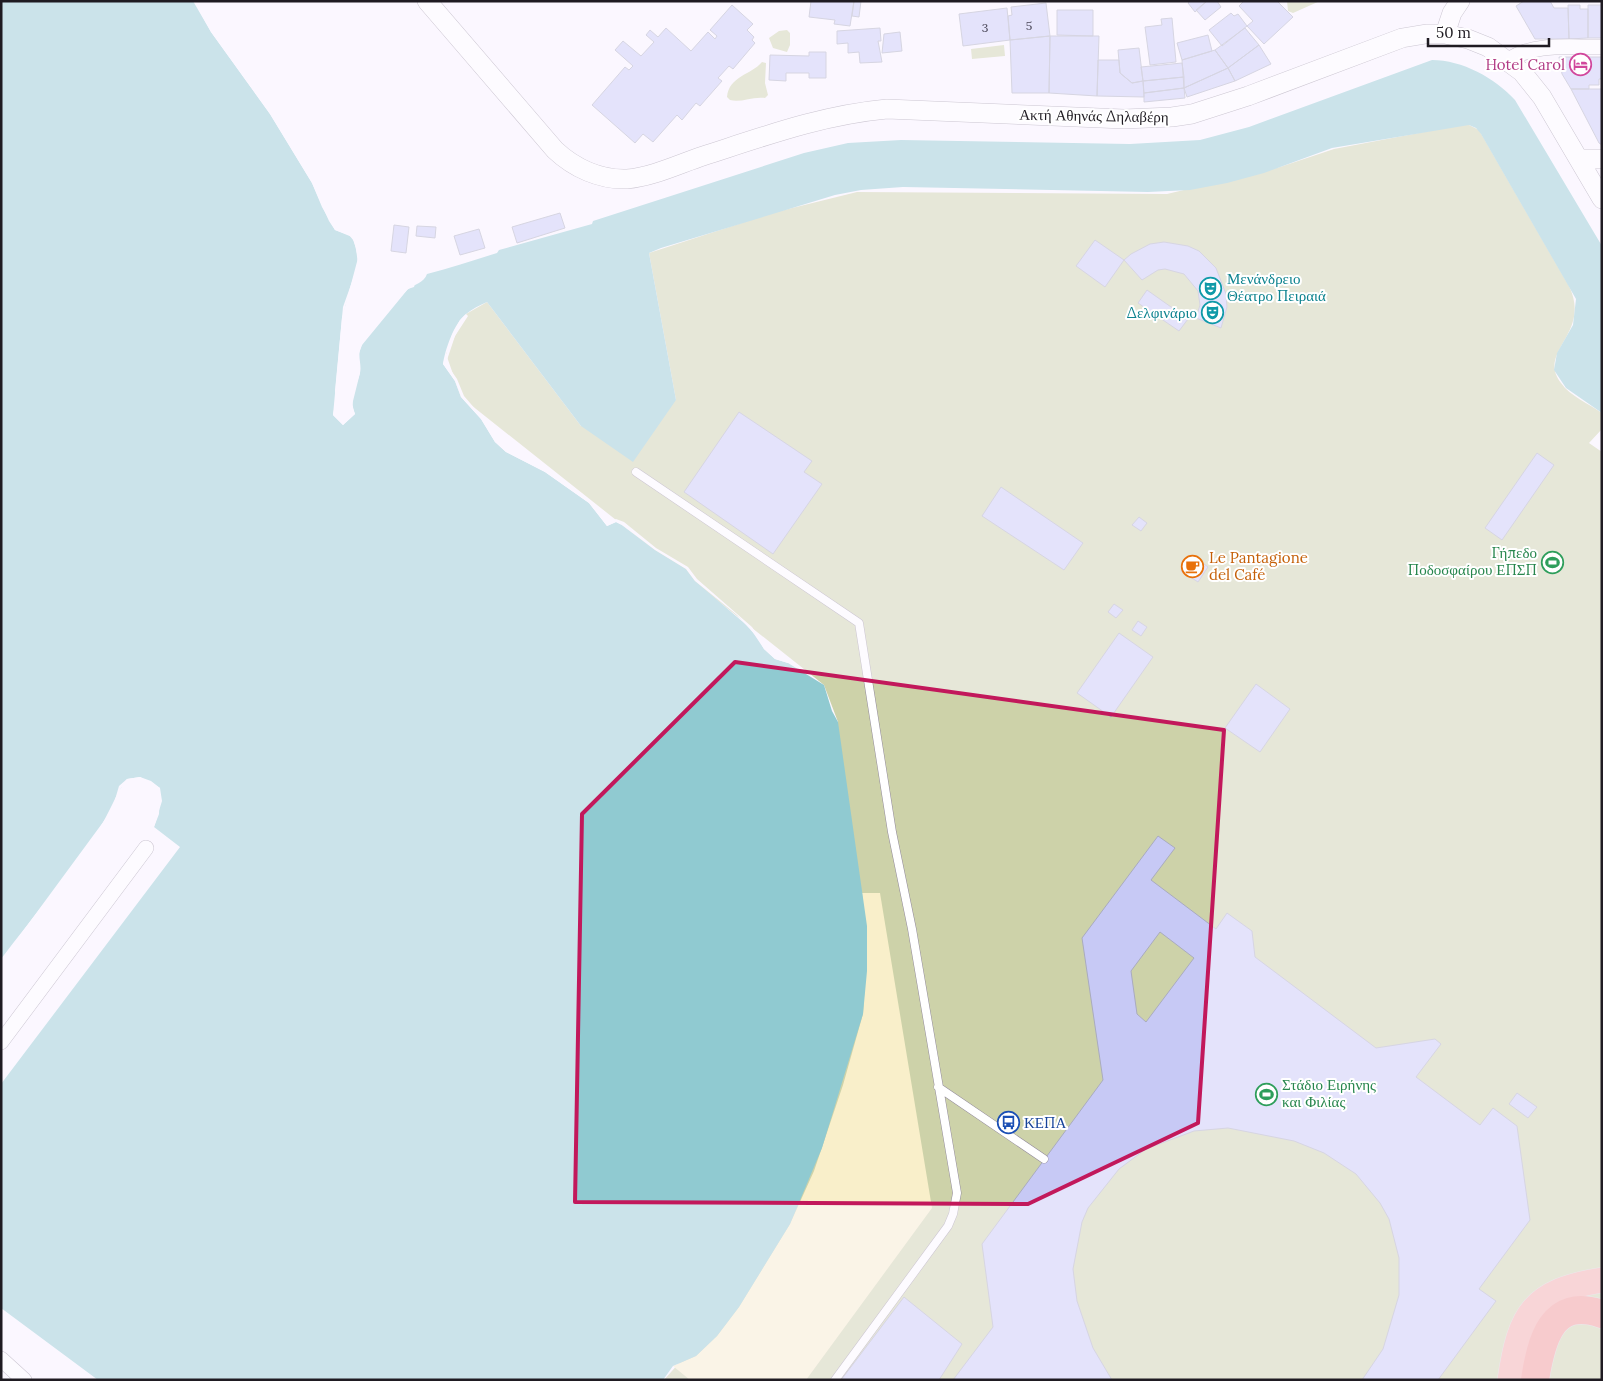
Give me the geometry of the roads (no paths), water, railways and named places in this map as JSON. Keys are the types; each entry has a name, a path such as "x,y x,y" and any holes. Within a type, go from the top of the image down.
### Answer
{"highway":[{"path":"1508,1369 1521,1328 1533,1309 1550,1294 1576,1284 1602,1280"},
{"path":"1535,1380 1542,1342 1547,1331 1555,1322 1577,1311 1602,1314"}],"street":[{"name":"Ακτή Αθηνάς Δηλαβέρη","path":"427,1 555,150 570,163 592,174 617,179 638,177 792,127 851,112 887,109 1124,119 1192,114 1248,96 1402,38 1421,34 1445,34 1478,43 1509,60 1536,88 1602,199"},
{"path":"1445,34 1452,13 1460,1"},
{"path":"1509,60 1525,51 1537,49 1602,47"},
{"path":"1579,159 1602,159"},
{"path":"1,1042 146,848"},
{"path":"1,1359 24,1380"}],"lane":[{"path":"636,472 859,623 892,832 912,929 957,1194 953,1214 948,1226 835,1380"},
{"path":"938,1087 1044,1159"}],"water":[{"path":"1,1 193,1 211,32 270,114 312,183 335,230 349,235 354,241 358,258 342,318 333,415 343,425 355,414 353,399 360,373 359,354 361,347 368,335 403,294 424,279 427,274 497,253 499,250 592,224 593,221 804,153 848,143 901,140 1130,144 1200,140 1249,127 1432,60 1455,63 1477,72 1498,84 1515,100 1602,246 1602,413 1566,388 1554,370 1557,353 1573,325 1576,299 1481,134 1476,128 1469,125 1332,148 1264,173 1190,190 1148,192 903,187 861,190 835,195 661,248 649,253 676,400 633,462 581,426 487,302 471,310 462,318 454,330 443,364 455,381 461,397 481,419 495,442 506,452 545,472 589,503 607,526 616,522 622,525 655,550 686,569 695,581 750,628 764,649 775,659 788,663 824,685 832,711 838,722 867,926 867,971 863,1014 822,1148 790,1224 739,1307 717,1336 696,1356 673,1366 663,1380 98,1380 1,1308 1,1084 180,847 154,827 159,814 160,788 140,777 127,779 103,823 88,845 1,959"}],"place":[{"name":"Hotel Carol","path":"1581,65"},
{"name":"Μενάνδρειο Θέατρο Πειραιά","path":"1211,288"},
{"name":"Δελφινάριο","path":"1213,313"},
{"name":"Γήπεδο Ποδοσφαίρου ΕΠΣΠ","path":"1553,562"},
{"name":"Le Pantagione del Café","path":"1193,567"},
{"name":"Στάδιο Ειρήνης και Φιλίας","path":"1266,1094"},
{"name":"ΚΕΠΑ","path":"1008,1123"}]}
